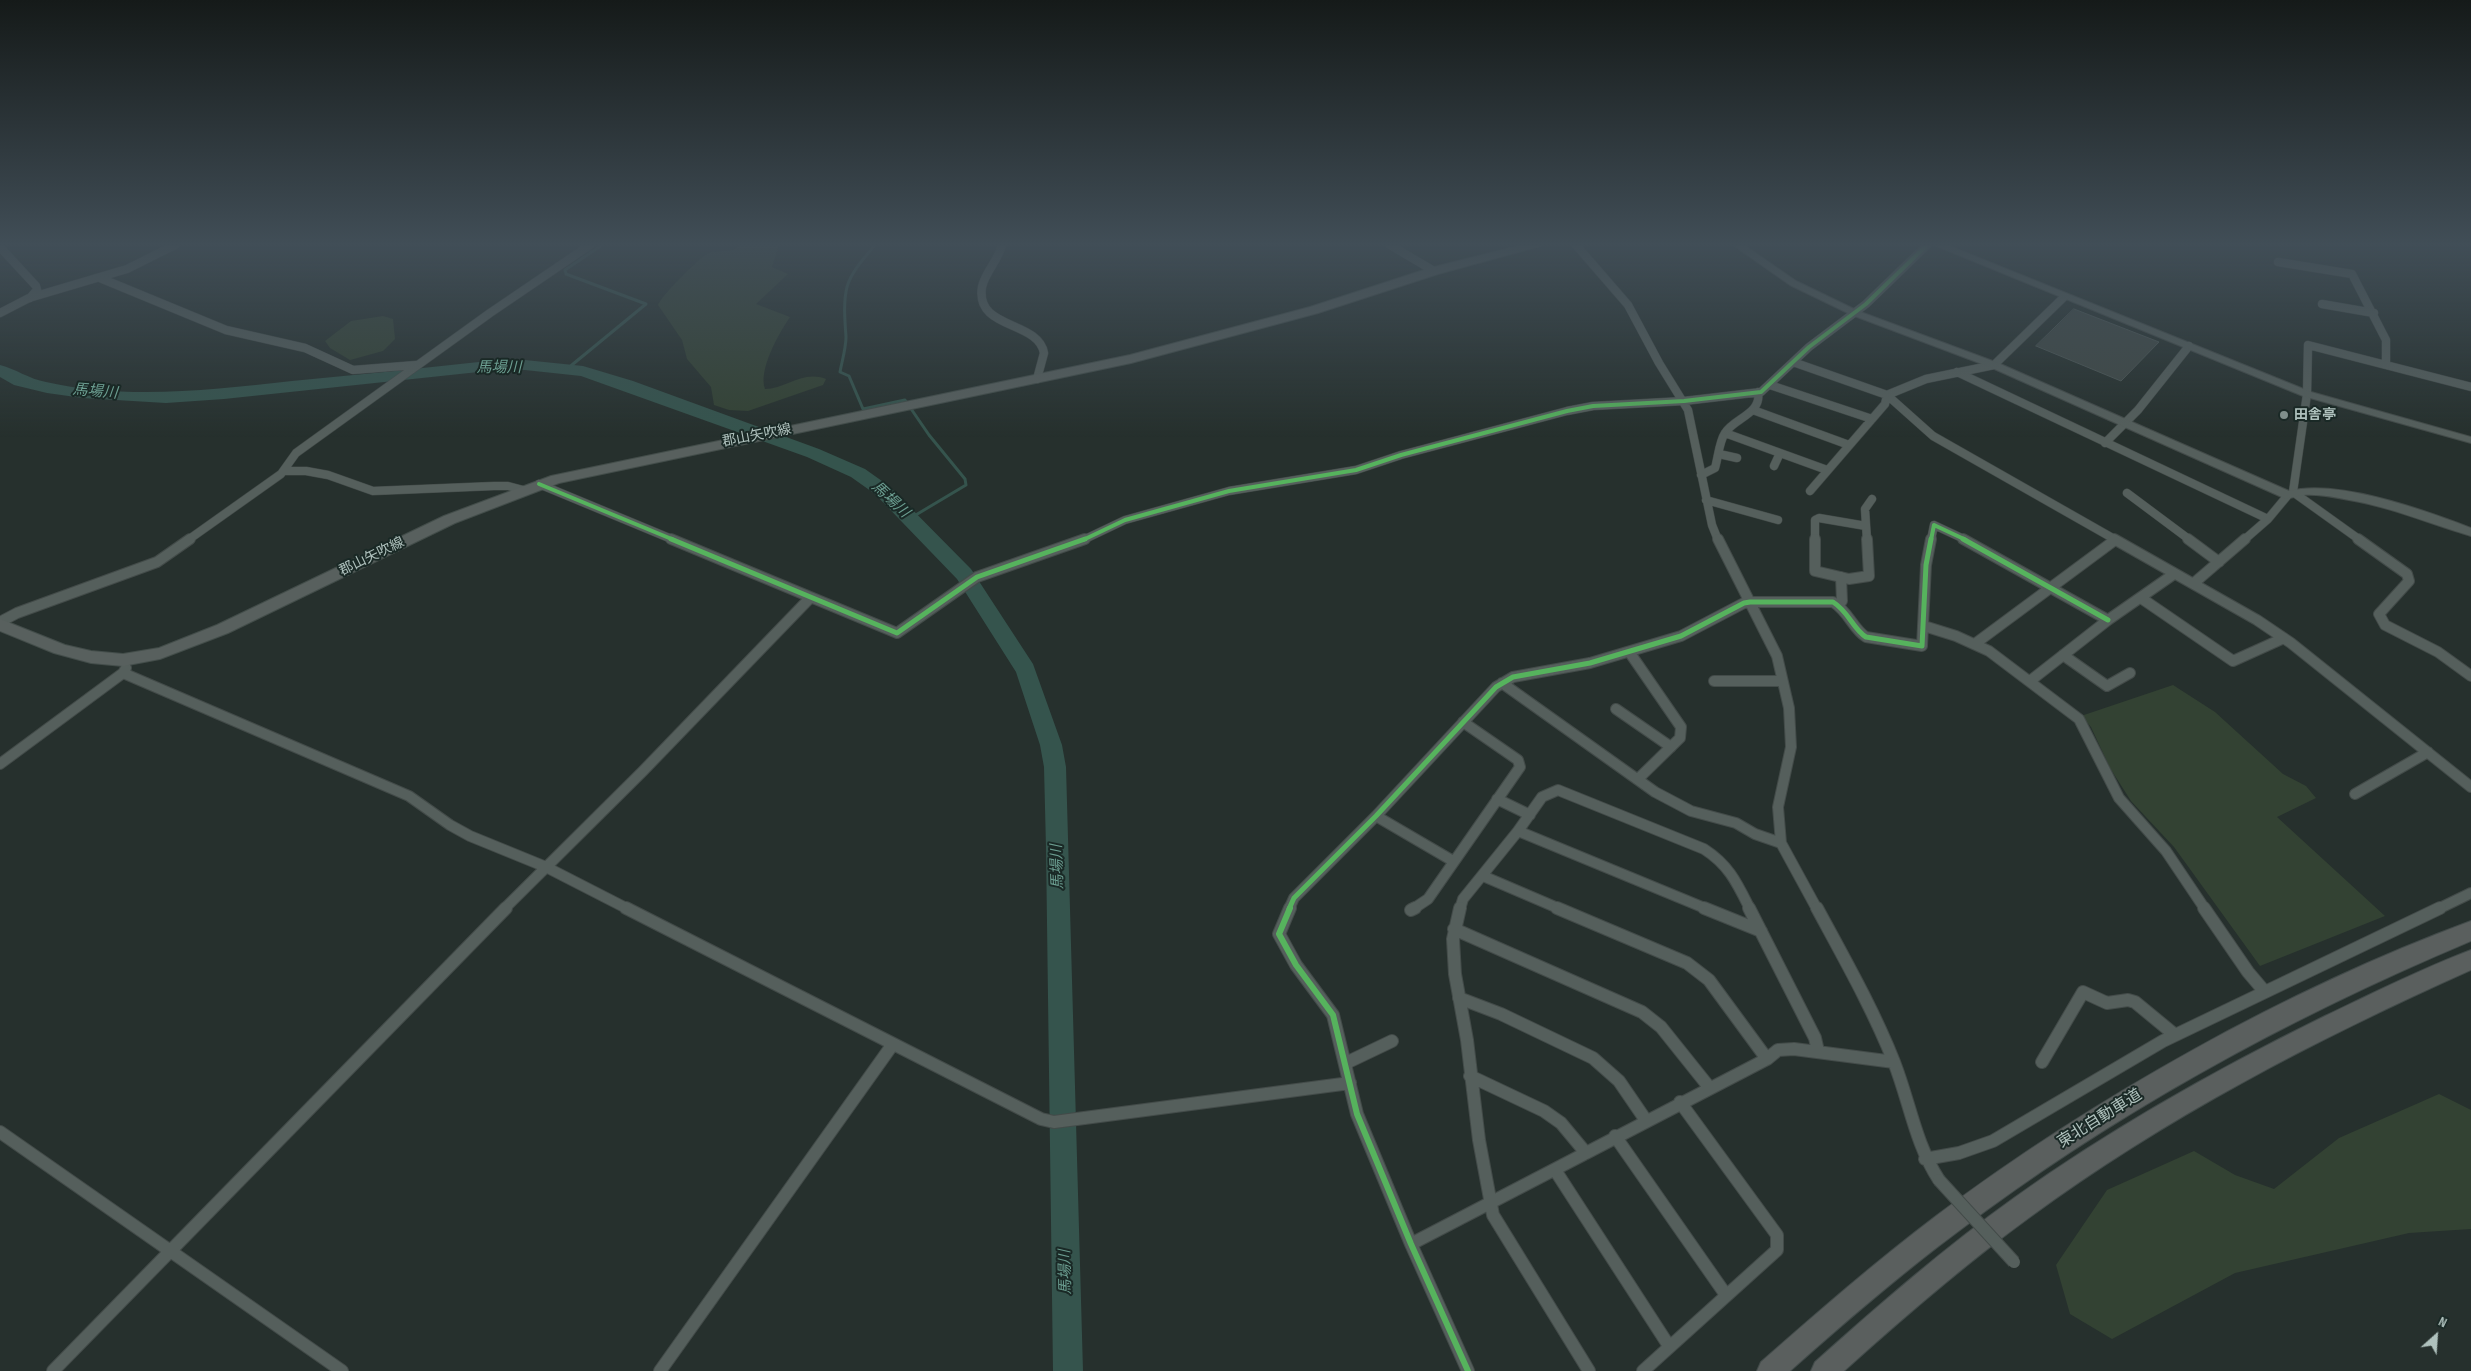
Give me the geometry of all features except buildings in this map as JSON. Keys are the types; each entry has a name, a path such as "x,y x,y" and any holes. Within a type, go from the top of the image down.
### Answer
{"highway":[{"name":"東北自動車道","path":"1770,1371 1910,1252 1973,1204 2096,1120 2232,1041 2354,982 2471,931"},
{"name":"東北自動車道","path":"1824,1371 1930,1278 1995,1228 2052,1186 2161,1116 2310,1034 2471,960"}],"main road":[{"name":"郡山矢吹線","path":"0,624 77,656 126,666 203,637 472,509 539,484 601,468 1037,379 1226,335 1317,309"}],"street":[{"path":"175,309 218,327 305,348 353,370 414,367"},
{"path":"0,624 17,613 158,562 284,471 289,460 296,453 498,309"},
{"path":"986,309 1006,325 1040,343 1044,358 1037,379"},
{"path":"1630,309 1659,363 1684,400 1688,410 1712,525 1726,559 1750,602 1776,656 1791,733 1791,747 1778,807 1781,843 1846,961 1894,1062 1925,1159 1939,1180 2014,1262"},
{"path":"1847,309 1994,365 2290,493 2407,574 2409,580 2379,614 2380,619 2386,625 2438,652 2471,676"},
{"path":"539,484 898,633 977,577 1074,544 1124,520 1229,491 1356,470 1402,455 1566,411 1628,403 1684,400 1764,390 1793,362 1859,309"},
{"path":"1810,491 1885,404 1888,395 1926,379 1994,365 2052,309"},
{"path":"2095,309 2307,394 2471,440"},
{"path":"2354,309 2374,312"},
{"path":"2372,309 2386,340 2386,364"},
{"path":"2194,583 2268,519 2290,493 2307,394 2308,345 2471,387 2471,390"},
{"path":"2106,443 2127,423 2189,346"},
{"path":"1793,362 1888,395 1897,401 1918,426 1932,436 2174,574 2194,583 2284,638 2471,787"},
{"path":"1957,372 2268,519"},
{"path":"1770,385 1872,419"},
{"path":"1701,475 1715,468 1725,433 1753,410 1760,398 1758,392"},
{"path":"1753,410 1849,445"},
{"path":"1725,433 1827,470"},
{"path":"1774,466 1780,453"},
{"path":"1720,454 1737,458"},
{"path":"284,471 306,471 340,477 373,491 494,486 508,486 523,490"},
{"path":"2127,493 2143,503 2187,540 2218,562"},
{"path":"2290,493 2352,497 2410,510 2471,532"},
{"path":"1866,526 1818,518 1815,520 1815,571 1841,577 1864,579 1868,576 1866,505 1872,499"},
{"path":"1706,500 1778,520"},
{"path":"1468,1371 1411,1244 1357,1114 1334,1015 1296,965 1279,934 1294,898 1376,816 1463,722 1502,683 1513,676 1590,663 1630,652 1681,636 1736,606 1750,602 1828,602 1839,604 1861,634 1866,637 1918,647 1923,644 1926,565 1934,525 1946,529 2108,620"},
{"path":"1976,643 2114,540"},
{"path":"2030,681 2108,620 2174,574"},
{"path":"1839,604 1842,601 1841,577"},
{"path":"53,1371 546,867 643,771 810,598"},
{"path":"2140,598 2233,661 2284,638"},
{"path":"1924,626 1976,643 2080,719 2119,798 2166,851 2248,972 2265,992"},
{"path":"1630,652 1681,727 1680,738 1638,780"},
{"path":"2063,655 2107,686 2130,673"},
{"path":"0,764 126,666 409,796 450,825 470,836 546,867 1028,1114 1054,1122 1350,1083"},
{"path":"1714,681 1782,681"},
{"path":"1502,683 1654,792 1681,804 1687,809 1736,823 1755,834 1781,843"},
{"path":"1616,709 1671,747"},
{"path":"1411,910 1428,898 1520,767 1518,760 1463,722"},
{"path":"2356,794 2428,752"},
{"path":"1589,1371 1493,1215 1479,1140 1455,974 1454,929 1463,899 1483,876 1546,793 1558,790 1704,849 1715,856 1731,872 1816,1038 1818,1051"},
{"path":"1497,799 1530,815"},
{"path":"1376,816 1453,861"},
{"path":"1518,831 1762,931"},
{"path":"1483,876 1687,963 1709,980 1767,1058"},
{"path":"1925,1159 1958,1153 1992,1141 2175,1035 2471,893"},
{"path":"1454,929 1487,942 1652,1018 1670,1037 1709,1088"},
{"path":"2042,1062 2083,992 2108,1003 2128,1000 2135,1002 2175,1035"},
{"path":"1459,998 1477,1004 1578,1050 1598,1062 1608,1069 1622,1085 1645,1119"},
{"path":"1346,1063 1392,1041"},
{"path":"660,1371 893,1044"},
{"path":"1411,1244 1555,1170 1645,1119 1767,1058 1778,1050 1818,1051 1894,1062"},
{"path":"1470,1076 1544,1110 1561,1123 1586,1153"},
{"path":"1643,1371 1777,1250 1777,1235 1680,1102"},
{"path":"0,1132 342,1371"},
{"path":"1615,1136 1726,1295"},
{"path":"1555,1170 1669,1346"}],"green space":[{"path":"661,309 769,309 790,317 780,332 767,362 764,372 765,389 802,378 817,377 826,379 823,385 748,411 729,410 714,405 711,387 687,359 682,340"},
{"path":"383,316 393,319 395,339 383,351 350,360 330,348 325,341 351,321"},
{"path":"2173,685 2215,712 2283,774 2306,786 2316,798 2277,817 2385,916 2260,966 2174,847 2131,801 2110,768 2091,727 2081,716"},
{"path":"2439,1094 2471,1110 2471,1229 2409,1233 2235,1273 2112,1339 2070,1314 2056,1265 2107,1190 2194,1151 2235,1175 2274,1189 2339,1138"}],"waterway":[{"path":"567,369 640,309"},
{"path":"845,309 846,341 840,372 849,376 863,409 905,400 929,435 965,479 966,485 909,519"},
{"name":"馬場川","path":"0,370 20,381 47,388 83,393 166,398 224,394 488,366 525,365 583,371 627,385 813,453 858,473 882,490 964,574 1026,670 1051,745 1055,767 1058,848 1068,1371"}],"cycle path":[{"path":"539,484 897,633 977,577 1083,540 1125,520 1229,491 1356,470 1401,455 1567,411 1593,406 1684,401 1761,392 1809,347 1859,309"},
{"path":"1468,1371 1411,1244 1357,1114 1333,1015 1296,965 1279,934 1294,898 1376,816 1496,687 1513,677 1590,663 1639,650 1681,636 1744,603 1750,602 1833,602 1844,609 1861,634 1866,637 1922,646 1926,565 1934,525 1946,529 2108,620"}],"place":[{"name":"田舎亭","path":"2284,415"}]}
